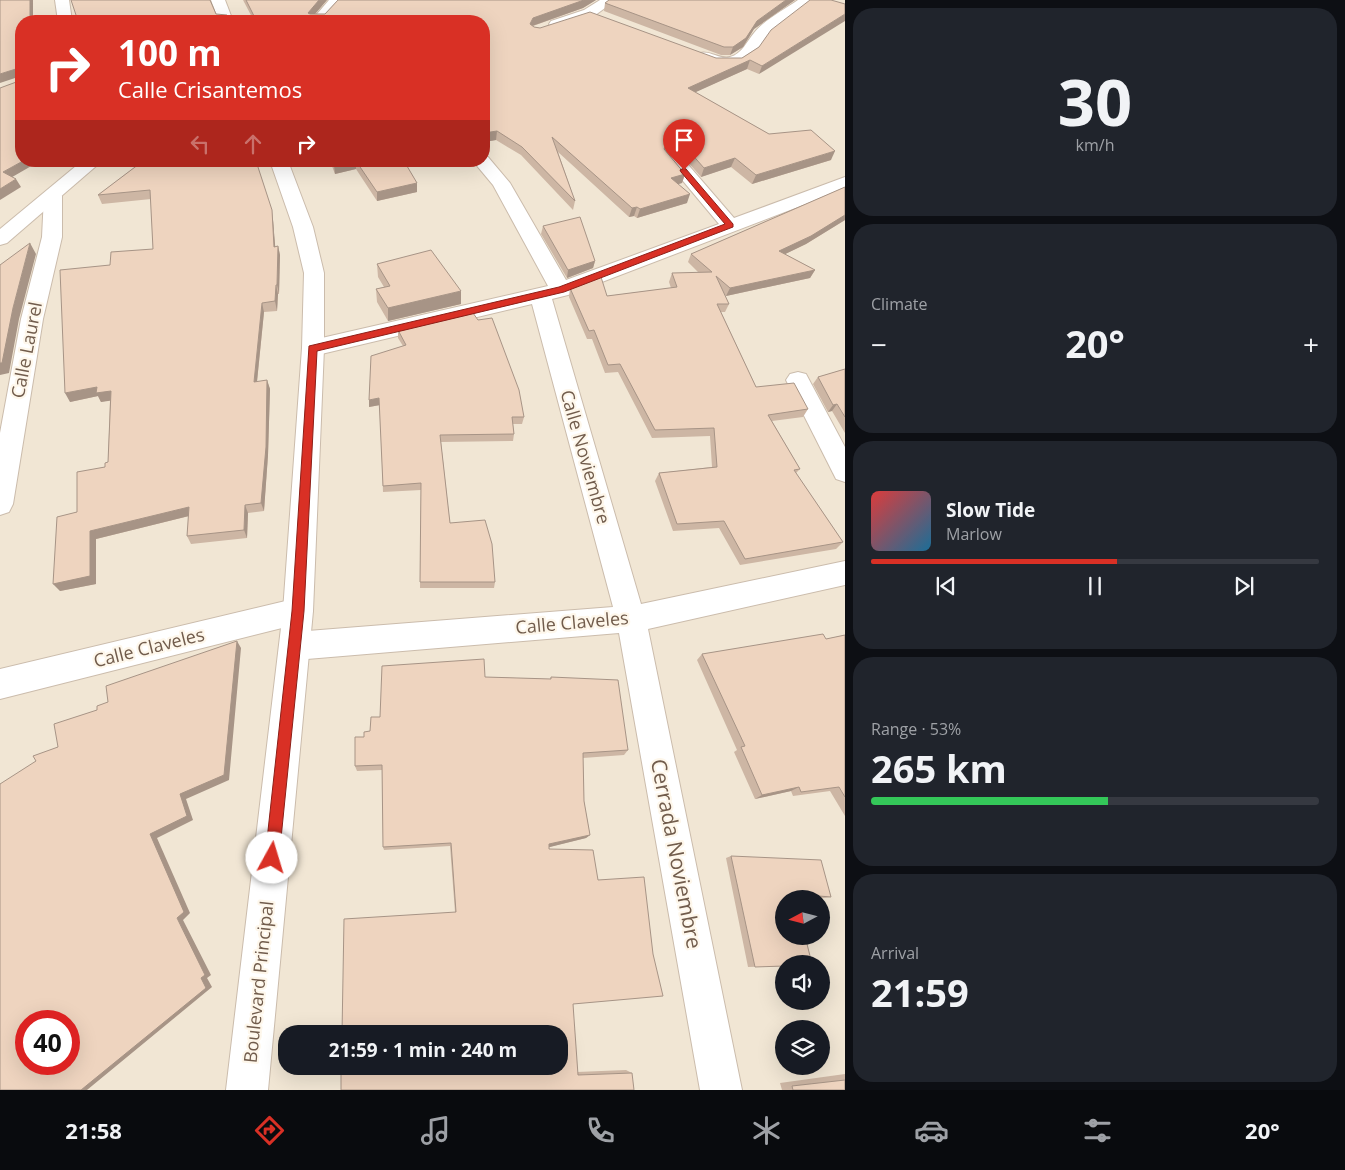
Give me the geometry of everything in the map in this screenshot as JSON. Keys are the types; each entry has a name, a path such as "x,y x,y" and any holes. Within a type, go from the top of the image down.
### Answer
{"street":[{"path":"62,0 64,15"},
{"path":"218,0 224,15"},
{"path":"323,15 337,0"},
{"path":"546,28 589,13 609,0"},
{"path":"691,51 719,62 734,62 750,51 760,34 807,0"},
{"path":"589,13 607,20"},
{"path":"672,157 730,225"},
{"path":"0,239 86,167"},
{"name":"Boulevard Principal","path":"247,1090 298,611 313,348 314,272 303,227 281,167"},
{"name":"Calle Noviembre","path":"487,167 501,183 550,292 631,619"},
{"path":"313,348 550,292 845,183"},
{"name":"Calle Laurel","path":"0,504 32,320 52,237 53,196"},
{"path":"798,380 845,472"},
{"name":"Calle Claveles","path":"294,646 631,619 845,573"},
{"name":"Calle Claveles","path":"0,684 298,611"},
{"name":"Cerrada Noviembre","path":"631,619 720,1090"}],"shaded area":[{"path":"0,0 845,0 845,1090 0,1090"}],"building":[{"path":"0,0 30,0 30,15 15,15 15,69 0,74"},
{"path":"71,0 210,0 216,14 227,15 76,15"},
{"path":"246,0 319,0 308,13 325,14 338,0 584,0 533,18 530,24 540,28 590,12 716,58 742,58 759,47 771,30 810,0 831,0 845,4 845,14 762,66 750,60 688,88 769,134 811,130 835,151 756,175 735,158 704,168 682,143 668,142 664,149 685,174 671,178 690,194 640,209 637,207 632,208 552,137 575,201 522,147 497,131 490,132 490,15 254,15"},
{"path":"609,0 786,0 757,21 746,38 733,47 724,47 605,3"},
{"path":"15,82 15,165 3,172 16,179 0,189 0,88"},
{"path":"135,167 258,167 272,210 274,247 278,246 275,301 262,303 254,382 267,380 266,447 261,503 245,505 244,530 187,536 189,507 90,531 90,576 53,584 57,517 77,512 77,472 105,467 105,463 108,462 111,391 96,393 97,387 65,393 60,270 110,265 111,252 153,249 150,190 98,195"},
{"path":"360,167 408,167 417,183 377,192"},
{"path":"845,187 845,215 811,236 779,251 815,270 730,288 716,276 729,304 717,304 756,387 794,383 808,409 768,415 800,469 794,470 843,542 745,559 724,521 677,524 659,473 717,467 714,428 655,430 620,364 608,365 594,330 589,331 570,288 601,277 607,296 677,287 672,273 712,272 691,254"},
{"path":"580,217 595,261 568,270 543,226"},
{"path":"30,243 13,308 2,363 0,363 0,265"},
{"path":"431,250 461,291 388,308 376,289 390,286 377,264"},
{"path":"473,313 478,320 492,318 519,390 524,417 512,417 514,434 440,435 450,523 485,520 492,544 495,582 420,582 421,483 383,486 379,398 369,400 371,356 406,345 398,330"},
{"path":"845,369 845,417 837,404 833,405 818,377"},
{"path":"823,634 826,639 845,635 845,797 839,787 801,792 799,787 762,795 741,747 745,746 702,654"},
{"path":"237,641 224,775 180,794 187,816 150,834 184,912 177,918 205,975 201,978 206,988 81,1090 0,1090 0,784 36,761 33,756 58,747 54,724 97,710 97,706 108,702 106,686"},
{"path":"484,659 485,677 618,680 628,750 583,753 584,801 590,835 549,844 549,849 593,850 598,880 644,877 653,954 663,996 573,1004 578,1075 632,1073 634,1090 341,1090 341,1075 568,1075 568,1025 342,1025 344,919 456,912 451,843 383,847 382,765 355,766 355,737 364,737 364,732 370,731 371,717 380,717 382,666"},
{"path":"731,856 821,860 829,890 775,890 775,945 807,945 810,955 775,955 775,966 755,967"},
{"path":"845,1080 845,1090 793,1090 792,1086"}],"route":[{"path":"272,858 298,611 313,348 561,290 730,225 684,170"}]}
